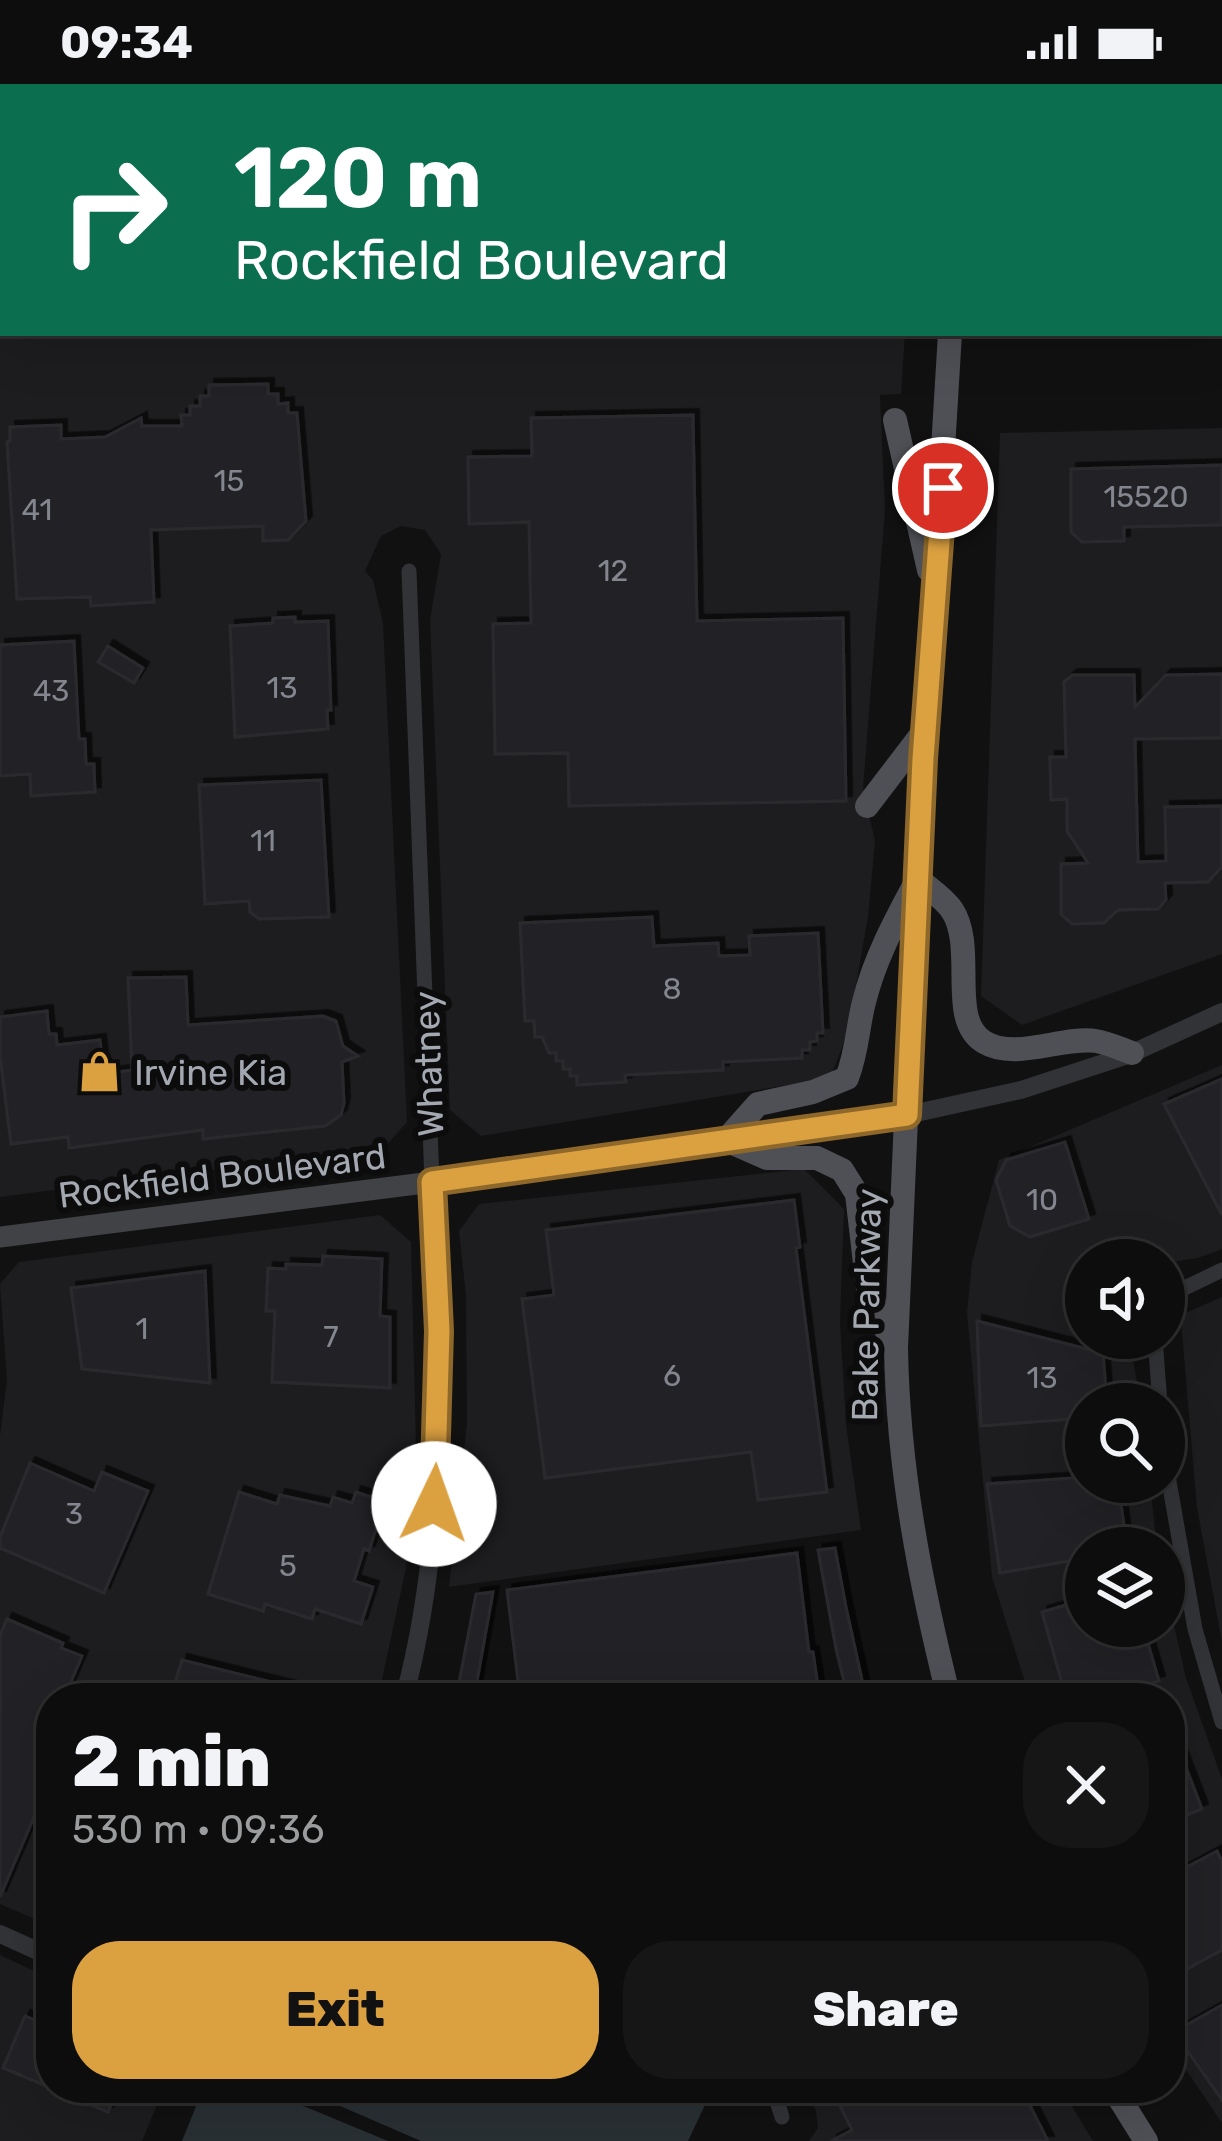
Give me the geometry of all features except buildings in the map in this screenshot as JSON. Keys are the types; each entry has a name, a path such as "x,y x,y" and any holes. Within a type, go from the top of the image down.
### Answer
{"main road":[{"name":"Bake Parkway","path":"946,1683 911,1533 896,1353 917,878 950,336"},
{"path":"895,420 936,601"},
{"path":"867,806 925,730"},
{"path":"896,1353 868,1289 857,1193 842,1170 817,1158 767,1158 726,1140 758,1104 813,1092 848,1078 860,1043 863,1004 886,940 917,878 952,909 965,944 963,1010 972,1030 986,1044 1006,1048 1094,1040 1132,1053"},
{"name":"Rockfield Boulevard","path":"0,1237 907,1115"},
{"path":"1122,2103 1146,2141"}],"street":[{"name":"Whatney","path":"407,1683 424,1612 436,1471 439,1331 409,571"},
{"name":"Rockfield Boulevard","path":"907,1115 1021,1090 1132,1053 1222,1012"},
{"path":"1185,1288 1222,1270"},
{"path":"1172,1503 1190,1607 1222,1722"},
{"path":"0,1934 36,1950"},
{"path":"777,2103 782,2117"}],"shaded area":[{"path":"0,336 905,336 901,394 880,395 885,510 863,788 875,841 868,917 847,1035 830,1078 481,1136 450,1110 430,620 441,554 425,530 401,526 381,536 365,571 373,580 383,623 407,1122 385,1147 0,1197"},
{"path":"1222,428 1222,954 1022,1025 981,996 1000,433"},
{"path":"1222,1065 1222,1249 1185,1260 1185,1239 1065,1239 1065,1359 1133,1359 1137,1383 1065,1383 1065,1503 1152,1503 1155,1527 1065,1527 1065,1647 1179,1647 1222,1779 1222,2123 1185,2068 1185,1683 1025,1683 992,1577 967,1313 972,1262 999,1160"},
{"path":"804,1169 844,1209 840,1321 846,1424 861,1530 449,1587 467,1423 466,1296 459,1231 479,1204"},
{"path":"380,1215 411,1242 416,1447 406,1568 381,1683 36,1683 36,1920 0,1904 0,1436 7,1380 0,1284 19,1262"},
{"path":"1222,1297 1222,1642 1197,1508 1185,1313"},
{"path":"0,1955 36,1972 36,2103 158,2103 142,2141 0,2141"},
{"path":"197,2103 292,2103 388,2141 182,2141"},
{"path":"333,2103 706,2103 688,2141 421,2141"},
{"path":"812,2103 1070,2103 1093,2141 809,2141 818,2128"}],"place":[{"name":"Irvine Kia","path":"100,1072"}],"route":[{"path":"434,1504 439,1331 432,1182 907,1115 923,759 943,488"}]}
